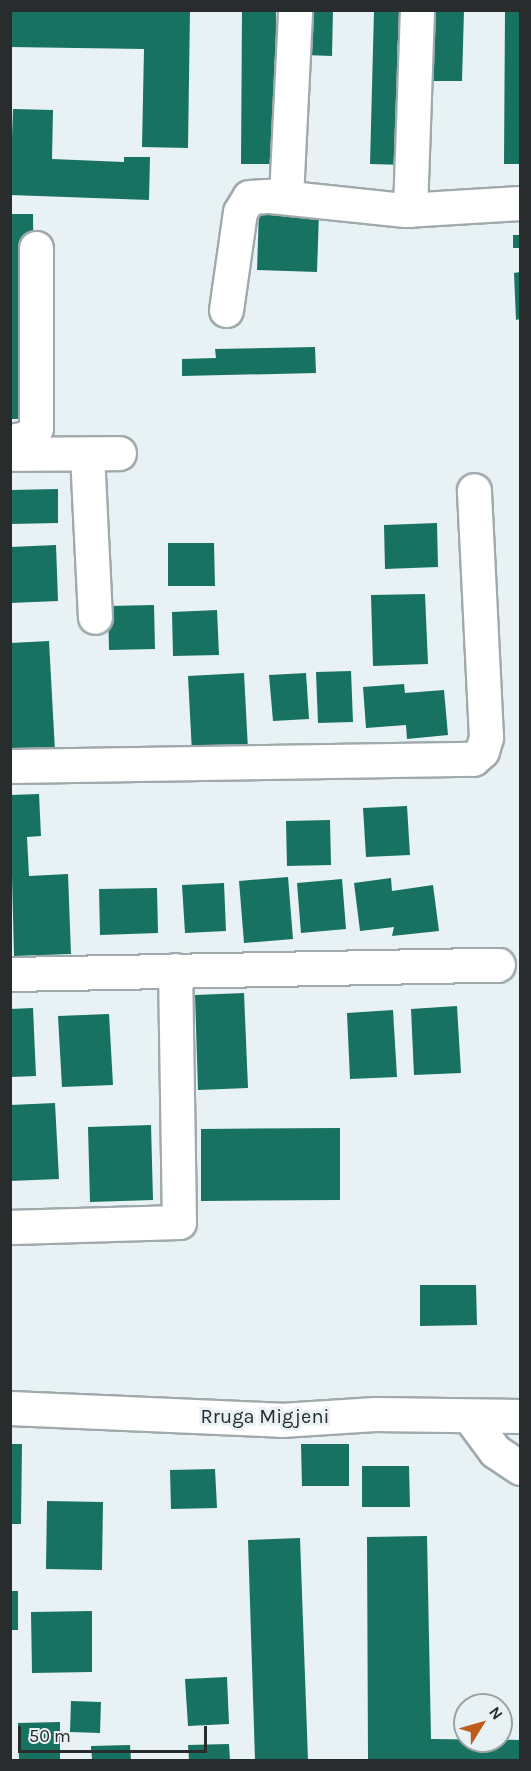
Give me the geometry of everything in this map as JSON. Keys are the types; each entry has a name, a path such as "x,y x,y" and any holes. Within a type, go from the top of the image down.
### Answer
{"street":[{"path":"286,197 295,10"},
{"path":"410,210 417,10"},
{"path":"226,310 242,207 256,195 410,210 520,203"},
{"path":"10,441 27,438 36,428 36,248"},
{"path":"10,454 119,453"},
{"path":"87,454 95,617"},
{"path":"10,766 473,759 482,751 486,737 474,490"},
{"path":"10,974 498,965"},
{"path":"10,1227 179,1222 175,970"},
{"name":"Rruga Migjeni","path":"10,1408 281,1420 375,1414 520,1416"},
{"path":"469,1416 495,1451 520,1468"}],"building":[{"path":"10,10 190,10 188,148 142,147 144,49 10,47"},
{"path":"242,10 276,10 275,164 241,164"},
{"path":"307,10 333,10 332,56 306,55"},
{"path":"374,10 410,10 410,22 399,22 397,55 409,55 406,165 370,164"},
{"path":"435,10 464,10 462,81 433,81"},
{"path":"505,10 520,10 520,164 504,164"},
{"path":"13,109 53,110 52,159 124,162 124,157 150,157 149,200 10,195"},
{"path":"259,210 319,212 317,272 257,270"},
{"path":"10,214 33,214 35,419 10,419"},
{"path":"513,235 520,235 520,248 513,248"},
{"path":"520,272 520,319 516,320 514,273"},
{"path":"315,347 316,373 182,376 182,359 216,358 215,349"},
{"path":"58,489 58,523 10,524 10,490"},
{"path":"437,523 438,567 385,569 384,525"},
{"path":"168,543 214,543 215,586 168,586"},
{"path":"56,545 58,601 10,603 10,547"},
{"path":"425,594 428,664 373,666 371,595"},
{"path":"154,605 155,649 109,650 108,606"},
{"path":"217,610 219,655 173,656 172,612"},
{"path":"49,641 55,751 10,753 10,643"},
{"path":"351,671 353,722 318,723 316,672"},
{"path":"244,673 248,750 192,753 188,676"},
{"path":"306,673 309,719 273,721 269,675"},
{"path":"404,684 405,693 444,690 448,735 407,739 406,725 366,728 363,687"},
{"path":"39,794 41,836 27,837 29,876 68,874 71,954 14,956 10,795"},
{"path":"407,806 410,855 366,857 363,808"},
{"path":"330,820 331,865 287,866 286,821"},
{"path":"288,877 293,939 244,943 239,881"},
{"path":"391,878 392,891 433,885 439,931 392,936 394,927 360,931 354,883"},
{"path":"342,879 346,929 301,933 297,883"},
{"path":"224,883 226,931 185,933 182,885"},
{"path":"157,888 158,933 100,935 99,889"},
{"path":"244,993 248,1088 198,1090 195,995"},
{"path":"457,1006 461,1073 414,1075 411,1009"},
{"path":"33,1008 36,1076 10,1077 10,1009"},
{"path":"393,1010 397,1077 350,1079 347,1013"},
{"path":"109,1014 113,1085 62,1087 58,1016"},
{"path":"55,1103 59,1179 10,1181 10,1105"},
{"path":"151,1125 153,1200 90,1202 88,1127"},
{"path":"340,1128 340,1200 201,1201 201,1129"},
{"path":"420,1285 476,1285 477,1325 420,1326"},
{"path":"10,1444 22,1444 21,1524 10,1524"},
{"path":"301,1444 349,1444 349,1486 302,1486"},
{"path":"362,1466 409,1466 410,1507 362,1507"},
{"path":"215,1469 217,1508 171,1509 170,1470"},
{"path":"47,1501 103,1502 102,1570 46,1569"},
{"path":"427,1536 431,1739 453,1739 453,1753 513,1753 513,1740 520,1740 520,1760 368,1760 367,1537"},
{"path":"300,1538 308,1760 255,1760 248,1540"},
{"path":"10,1591 18,1591 18,1630 10,1630"},
{"path":"92,1611 92,1672 32,1673 31,1612"},
{"path":"227,1677 229,1724 188,1726 185,1679"},
{"path":"71,1701 101,1702 100,1733 70,1732"},
{"path":"60,1722 60,1760 19,1760 18,1723"},
{"path":"229,1744 230,1760 189,1760 188,1745"},
{"path":"130,1745 131,1760 92,1760 91,1746"}]}
